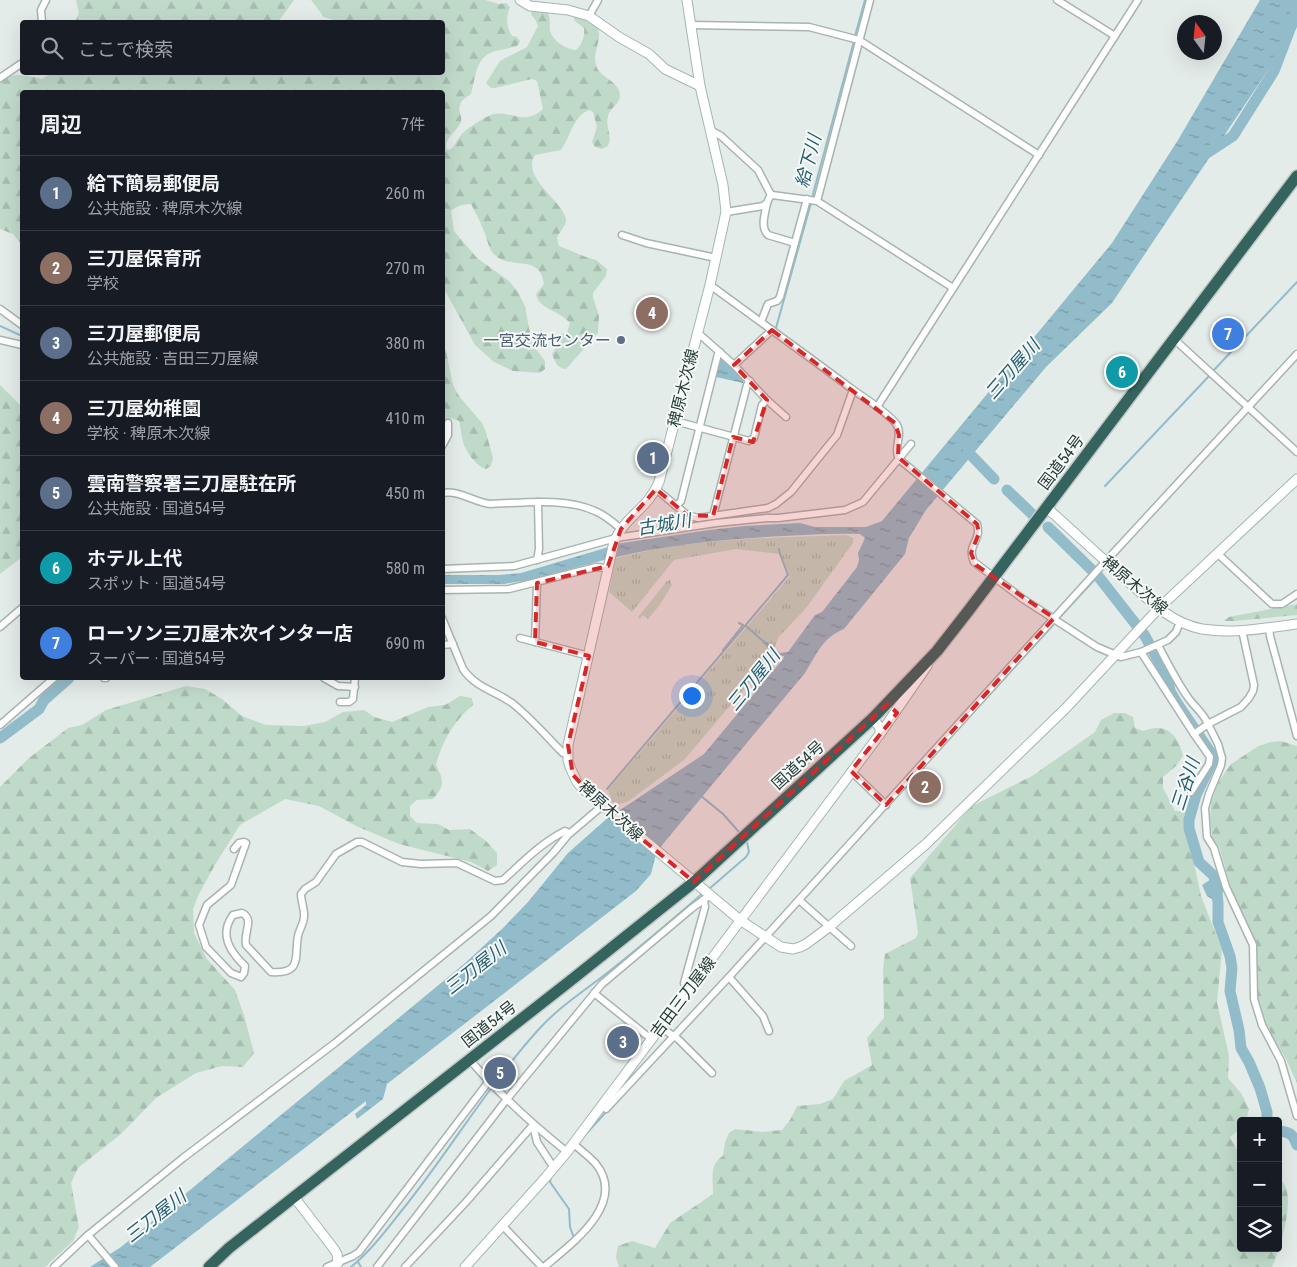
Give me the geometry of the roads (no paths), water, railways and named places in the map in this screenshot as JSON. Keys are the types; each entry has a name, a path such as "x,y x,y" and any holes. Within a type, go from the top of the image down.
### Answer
{"highway":[{"name":"国道54号","path":"209,1267 229,1248 470,1060 701,889 873,718 937,651 1048,508 1297,176"}],"main road":[{"path":"520,0 530,6 568,10 589,16 619,37 649,54 665,69 700,86"},
{"name":"稗原木次線","path":"687,0 700,86 723,185 726,212 710,286 656,489 649,501 629,519 615,540 567,753 570,767 577,782 604,807 740,920 781,947 792,948 800,947 830,927 926,844 1012,762 1066,708 1158,608 1297,479"},
{"name":"稗原木次線","path":"1048,508 1158,608 1180,622 1208,630 1242,630 1297,624"},
{"name":"吉田三刀屋線","path":"465,1267 567,1152 880,734 917,683 937,651"},
{"path":"873,718 880,728 880,734"},
{"path":"294,1197 337,1254 339,1265"}],"street":[{"path":"42,20 41,10 46,0"},
{"path":"589,16 598,0"},
{"path":"761,322 768,304 777,301 780,297 795,242 811,200 856,39 870,0"},
{"path":"1057,0 1115,36"},
{"path":"877,407 1138,0"},
{"path":"690,25 809,27 856,39 1039,155"},
{"path":"0,78 20,65"},
{"path":"710,130 721,136 758,170 771,194"},
{"path":"771,194 811,200 953,288"},
{"path":"771,194 767,203 764,232 768,235 795,242"},
{"path":"726,212 763,206 767,203"},
{"path":"622,235 646,243 716,258"},
{"path":"710,286 877,407 895,423 899,435 896,451 900,459 975,522 979,533 971,550 972,559 976,565 1097,647 1120,657 1141,652 1172,638 1180,622"},
{"path":"0,309 20,324"},
{"path":"734,365 772,330"},
{"path":"697,332 734,365 786,417"},
{"path":"1174,339 1297,452"},
{"path":"0,340 20,345"},
{"path":"676,506 680,500 720,352"},
{"path":"602,1105 606,1109 767,938 799,900 1054,618 1297,354"},
{"path":"713,516 747,385 750,381"},
{"path":"656,489 692,517 768,508 785,498 837,435 853,390"},
{"path":"675,421 749,441 753,439 762,405 767,400"},
{"path":"445,440 448,435 448,423"},
{"path":"445,569 514,566 615,540 716,523 845,510 863,502 911,444"},
{"path":"445,493 453,492 490,504 559,502 588,508 604,515 621,529"},
{"path":"537,560 539,549 538,502"},
{"path":"1218,554 1272,604 1282,604 1297,594"},
{"path":"445,590 502,590 608,565"},
{"path":"535,642 537,583"},
{"path":"0,627 20,610"},
{"path":"445,625 463,670 468,676 512,703 563,753 567,753"},
{"path":"1269,627 1297,736"},
{"path":"1196,733 1208,724 1241,707 1253,691 1254,685 1242,630"},
{"path":"520,638 589,656"},
{"path":"445,645 453,644"},
{"path":"1158,645 1188,699 1202,712 1218,744 1222,758 1221,766 1205,808 1207,837 1214,848 1226,887 1253,945 1254,999 1262,1025 1281,1061 1297,1116"},
{"path":"1141,652 1210,757 1209,764 1191,792"},
{"path":"0,725 52,680"},
{"path":"328,680 338,686 355,686"},
{"path":"340,702 352,701 355,680"},
{"path":"851,771 886,805"},
{"path":"54,1267 183,1158 335,1043 490,916 553,853 570,833 604,807"},
{"path":"234,849 239,843 246,843 231,885 207,905 199,925 206,947 231,973 241,977 245,966 235,954 225,935 227,925 234,914 242,913 248,917 249,921 245,933 246,945 271,972 292,968 296,963 298,938 304,917 301,894 316,882 336,854 351,844 362,842 402,862 421,864 457,863 495,881 500,881 504,880 522,861 546,843 565,831 570,833"},
{"path":"687,991 684,983 705,907 701,889"},
{"path":"377,1267 507,1099 594,993 701,889"},
{"path":"799,900 852,946"},
{"path":"729,977 763,1016 768,1031"},
{"path":"594,993 646,1035 652,1037"},
{"path":"660,1027 678,1039 712,1073"},
{"path":"470,1060 533,1125 567,1152"},
{"path":"327,1267 339,1265 359,1252 492,1084"},
{"path":"533,1125 537,1142 554,1168"},
{"path":"405,1267 466,1202 533,1125"},
{"path":"503,1226 543,1267 586,1229 602,1206 605,1188 596,1164 573,1143"},
{"path":"89,1236 115,1267"}],"water":[{"path":"1260,0 1297,0 1297,27 1112,303 1046,367 926,510 909,538 905,554 844,629 825,642 805,673 658,850 614,814 704,754 783,659 784,656 775,653 762,642 764,640 780,653 788,652 815,615 822,612 857,567 858,553 865,538 860,534 841,534 741,539 676,546 612,558 616,544 745,526 800,523 815,527 866,527 882,521 1112,243 1178,140"},
{"path":"723,358 744,378 743,383 716,377 720,359"},
{"path":"612,546 608,559 529,580 504,584 445,584 445,575 521,573"},
{"path":"611,815 656,854 651,874 636,891 387,1084 383,1099 357,1119 355,1114 366,1105 366,1101 150,1267 90,1267 121,1247 464,964 528,902 568,853"},
{"path":"1219,874 1223,889 1222,900 1217,902 1207,896 1202,885"}],"waterway":[{"name":"給下川","path":"855,36 865,0"},
{"name":"三刀屋川","path":"1204,155 1233,136 1274,71 1297,11"},
{"name":"給下川","path":"812,198 854,41"},
{"name":"給下川","path":"776,328 811,203"},
{"path":"1213,371 1297,282"},
{"path":"0,326 20,335"},
{"path":"1105,486 1210,375"},
{"name":"三谷川","path":"968,452 994,479"},
{"name":"三谷川","path":"1007,490 1032,514"},
{"name":"三谷川","path":"1048,527 1098,576 1145,636 1168,679 1170,691 1213,756 1196,795 1189,820 1189,828 1199,862 1214,876 1218,902 1218,922 1230,956 1232,968 1230,991 1241,1048 1260,1088 1267,1117"},
{"path":"607,789 788,575 779,549"},
{"path":"1058,619 1098,576"},
{"path":"723,650 743,625 739,623"},
{"path":"937,752 1055,623"},
{"path":"746,626 763,641"},
{"name":"古城川","path":"0,738 39,709 44,700 67,680"},
{"path":"701,796 723,814 739,832"},
{"path":"709,889 746,857 749,852 747,842"},
{"path":"351,1267 374,1245 407,1204 504,1071 539,1029 563,1006 632,953 703,893"},
{"path":"585,1135 607,1111"},
{"name":"三谷川","path":"1282,1132 1290,1134 1297,1145"},
{"path":"551,1177 550,1182 569,1209 570,1227 574,1238"},
{"path":"358,1262 361,1267"}],"place":[{"name":"三刀屋幼稚園","path":"652,313"},
{"name":"ローソン三刀屋木次インター店","path":"1228,334"},
{"name":"一宮交流センター","path":"621,340"},
{"name":"ホテル上代","path":"1122,372"},
{"name":"給下簡易郵便局","path":"653,458"},
{"name":"三刀屋保育所","path":"925,787"},
{"name":"三刀屋郵便局","path":"623,1042"},
{"name":"雲南警察署三刀屋駐在所","path":"500,1073"}]}
